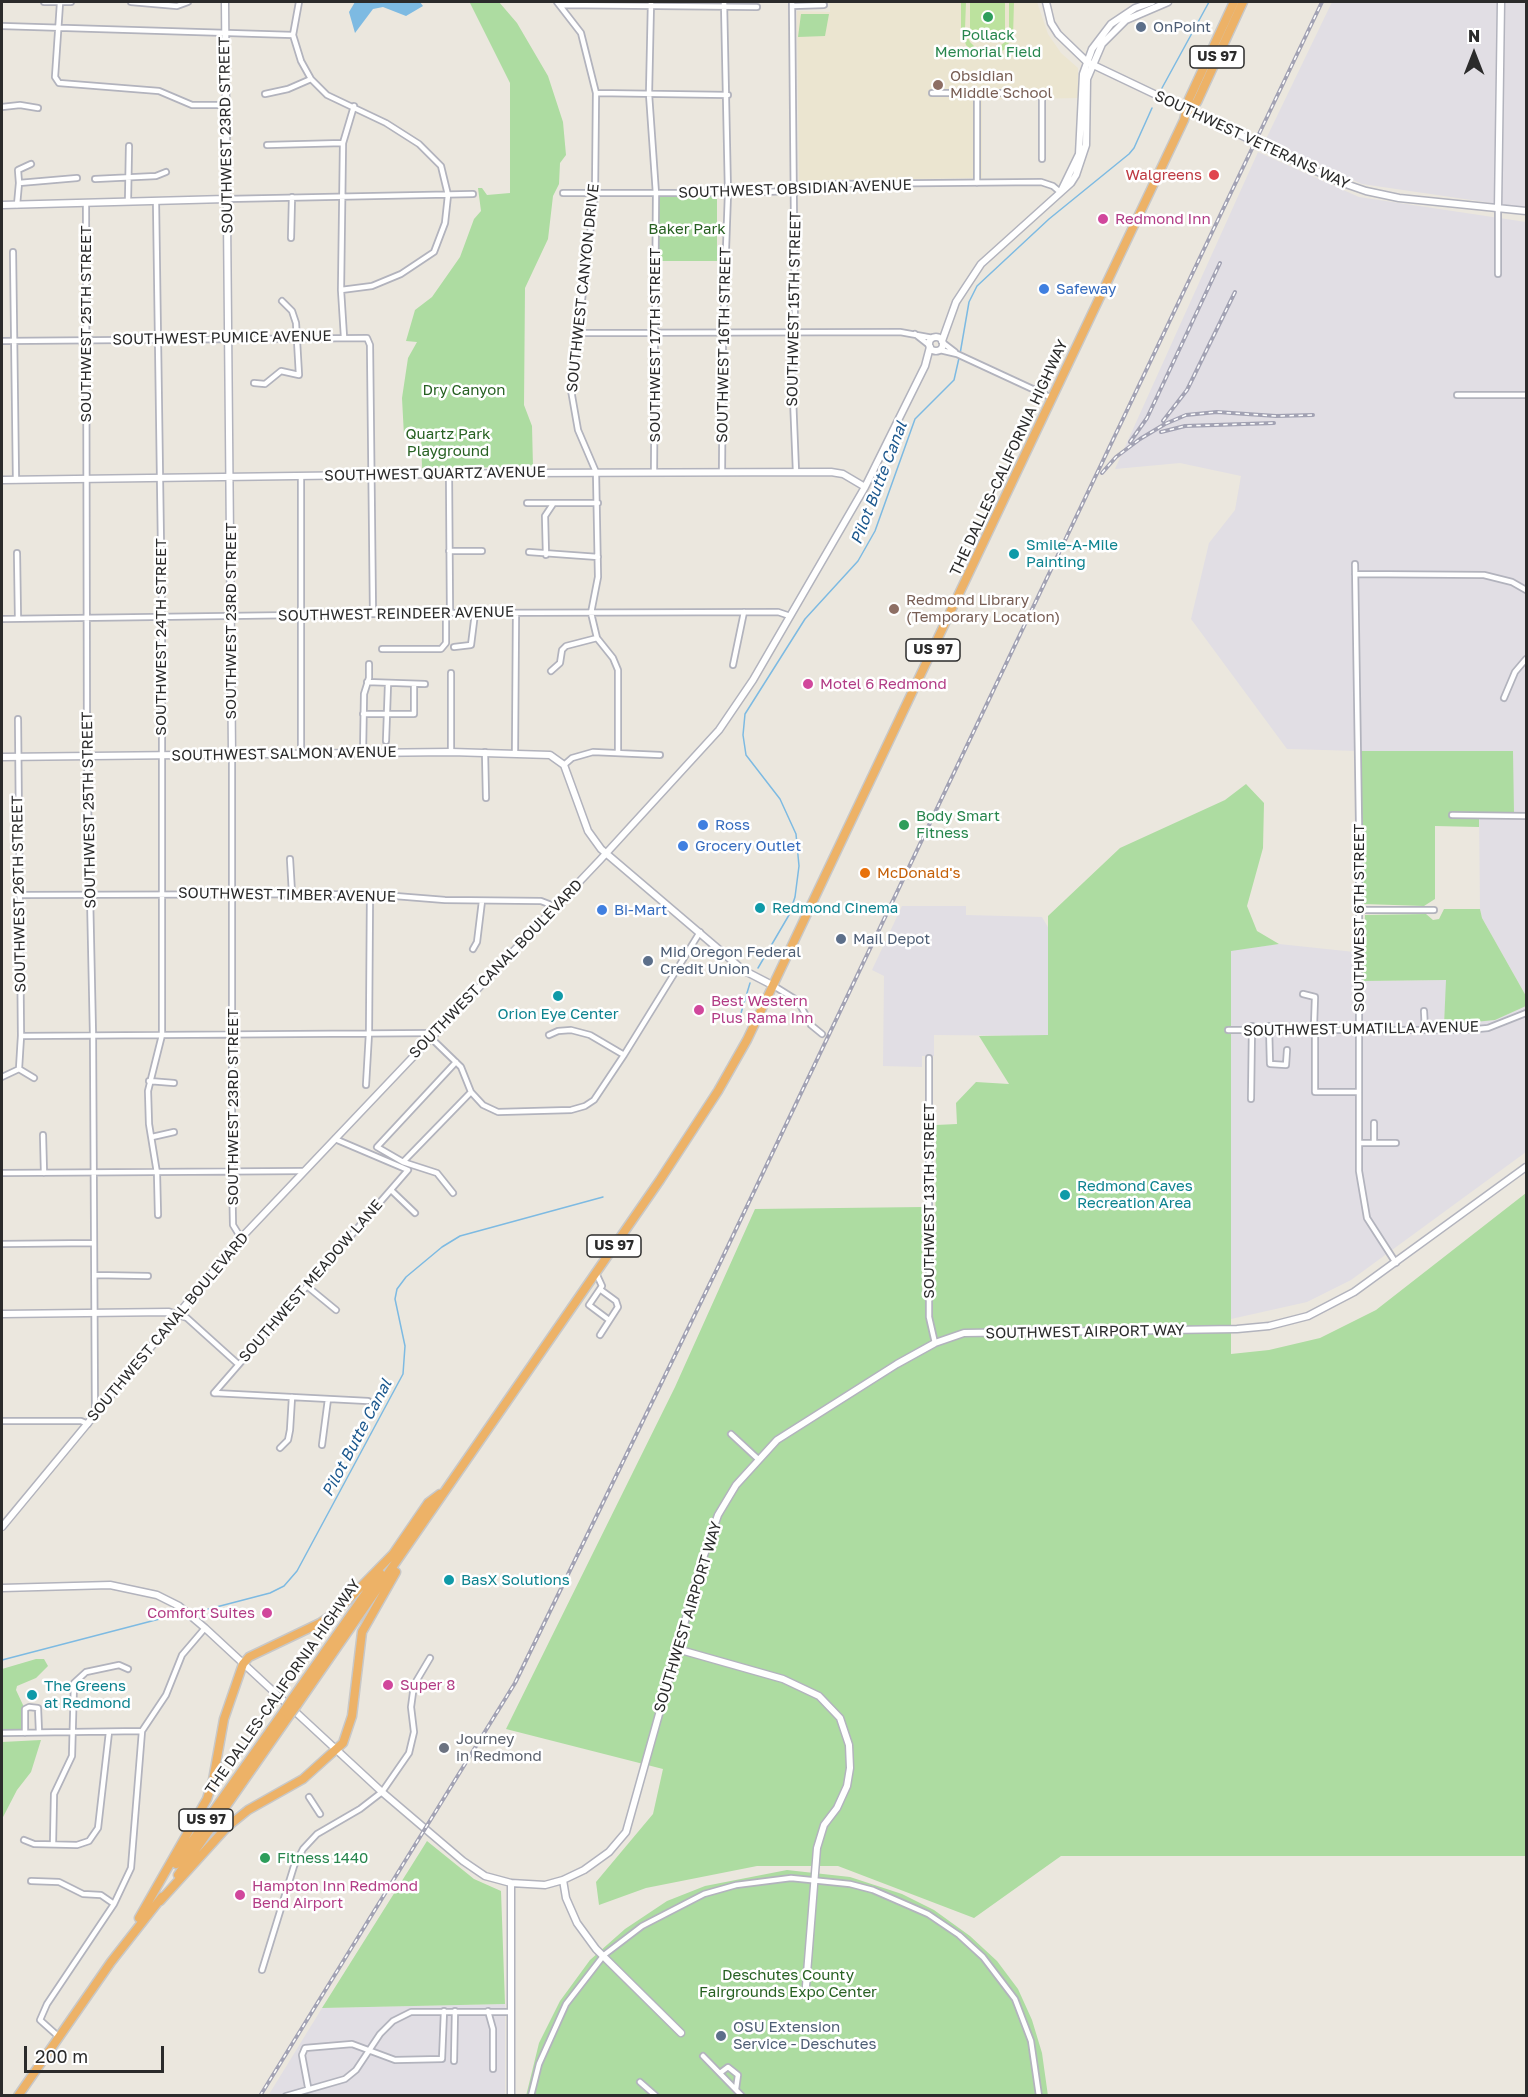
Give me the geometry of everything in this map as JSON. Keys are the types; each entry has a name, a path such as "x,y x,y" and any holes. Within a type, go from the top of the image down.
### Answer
{"highway":[{"name":"THE DALLES-CALIFORNIA HIGHWAY","path":"1188,111 1189,99 1234,2"},
{"name":"THE DALLES-CALIFORNIA HIGHWAY","path":"133,1933 139,1918 425,1522 442,1491 718,1091 774,986 1188,111 1197,102 1243,2"},
{"name":"THE DALLES-CALIFORNIA HIGHWAY","path":"294,1702 428,1503 442,1491"},
{"path":"160,1901 227,1827 248,1810 303,1779 343,1743 352,1716 362,1632 380,1597 416,1543 425,1522"},
{"path":"139,1918 207,1799 213,1780 224,1719 243,1664 249,1657 320,1623 336,1612 394,1552"},
{"name":"THE DALLES-CALIFORNIA HIGHWAY","path":"18,2096 133,1933 145,1922 160,1901 286,1713"}],"main road":[{"name":"SOUTHWEST 23RD STREET","path":"225,2 231,755"},
{"name":"SOUTHWEST VETERANS WAY","path":"1046,2 1051,23 1058,34 1089,63 1303,166 1366,191 1527,211"},
{"path":"929,346 938,350 946,324 963,289 981,264 1076,175 1084,155 1089,63 1097,42 1111,24 1135,8 1152,2"},
{"path":"1089,63 1117,27 1144,10 1168,2"},
{"path":"1498,209 1501,2"},
{"path":"2,205 226,199"},
{"path":"942,341 934,338 946,324"},
{"name":"SOUTHWEST CANAL BOULEVARD","path":"925,366 929,346 934,338"},
{"name":"SOUTHWEST CANAL BOULEVARD","path":"2,1527 241,1238 704,749 725,722 790,616 865,487 925,366 938,350"},
{"name":"SOUTHWEST QUARTZ AVENUE","path":"2,480 596,472 838,472 865,487"},
{"name":"SOUTHWEST SALMON AVENUE","path":"2,757 87,754 161,756 514,752 550,755 564,765"},
{"path":"564,765 588,831 606,853 743,970 774,986"},
{"name":"SOUTHWEST AIRPORT WAY","path":"2,1588 110,1585 134,1588 157,1595 179,1606 382,1792 463,1861 485,1876 511,1883 545,1885 584,1870 609,1852 626,1832 677,1649 718,1515 736,1485 777,1440 935,1343 964,1333 1227,1330 1269,1326 1324,1309 1354,1292 1396,1263 1527,1167"},
{"path":"2,1314 169,1312 178,1315"},
{"path":"677,1649 783,1679 819,1696 840,1718 849,1745 847,1786 837,1808 824,1825 817,1848 806,1986"},
{"path":"563,1880 566,1898 577,1923 604,1955 681,2032"},
{"path":"511,1883 511,2096"}],"street":[{"path":"44,2 71,2"},
{"path":"131,2 177,6 188,2"},
{"path":"298,2 293,35 301,61 311,79 327,95 354,106 419,144 441,166 448,195 446,223 434,252 401,274 372,286 341,290"},
{"path":"60,3 55,77 59,83 159,91 192,105 225,105"},
{"path":"558,3 725,4 757,7"},
{"name":"SOUTHWEST CANYON DRIVE","path":"558,3 581,33 596,93 595,193 571,376 572,403 580,436 596,472 598,557 591,614 597,638 613,658 618,670 618,753"},
{"name":"SOUTHWEST 17TH STREET","path":"651,4 649,94 656,194 654,472"},
{"name":"SOUTHWEST 16TH STREET","path":"722,472 723,333 728,193 725,4"},
{"path":"792,4 824,5"},
{"name":"SOUTHWEST 15TH STREET","path":"792,4 795,332 792,384 796,472"},
{"path":"2,26 225,35 293,35"},
{"path":"265,94 288,89 311,79"},
{"path":"596,93 728,95"},
{"path":"932,93 1042,93 1042,159"},
{"path":"977,93 977,183"},
{"path":"2,107 20,105 38,108"},
{"path":"344,337 341,290 343,143 354,106"},
{"path":"267,145 343,143"},
{"path":"128,201 129,146"},
{"path":"17,205 18,170 31,164"},
{"path":"95,179 156,176 166,172"},
{"path":"19,183 77,178"},
{"name":"SOUTHWEST OBSIDIAN AVENUE","path":"563,193 728,193 794,191 835,184 1041,182 1053,186 1060,192"},
{"path":"226,199 473,194"},
{"path":"291,198 291,238"},
{"name":"SOUTHWEST 24TH STREET","path":"156,201 162,616 162,1035 159,1055 149,1081 149,1124 157,1173 158,1215"},
{"name":"SOUTHWEST 25TH STREET","path":"86,203 87,754 93,1035 95,1416"},
{"path":"1498,209 1498,274"},
{"path":"13,252 16,480"},
{"path":"254,383 265,384 281,370 299,375 298,338 292,311 282,301"},
{"path":"576,333 795,332 915,334 934,338"},
{"path":"915,334 929,346"},
{"name":"SOUTHWEST PUMICE AVENUE","path":"2,341 363,337 369,342 373,475"},
{"path":"942,341 957,354 1052,398"},
{"path":"938,350 957,354"},
{"path":"1457,395 1527,394"},
{"path":"382,649 441,649 446,643 449,474"},
{"path":"373,475 373,614"},
{"path":"301,476 301,753"},
{"path":"527,503 598,503"},
{"path":"546,555 545,516 553,504"},
{"path":"449,550 482,550"},
{"path":"529,552 598,557"},
{"path":"17,553 18,618"},
{"name":"SOUTHWEST 6TH STREET","path":"1355,564 1360,1185 1367,1218 1396,1263"},
{"path":"1355,574 1484,575 1512,582 1527,590"},
{"path":"733,665 744,612"},
{"name":"SOUTHWEST REINDEER AVENUE","path":"2,619 448,613 778,612 790,616"},
{"path":"454,647 471,645 475,613"},
{"path":"514,752 516,613"},
{"path":"551,671 557,668 562,650 566,646 597,638"},
{"path":"1504,698 1515,672 1527,659"},
{"path":"363,753 363,714 369,664"},
{"path":"451,673 452,752"},
{"path":"367,682 425,684"},
{"path":"386,741 388,684"},
{"path":"363,714 414,714 414,684"},
{"name":"SOUTHWEST 26TH STREET","path":"18,719 21,1036 19,1069"},
{"path":"485,752 486,798"},
{"path":"564,765 582,754 660,755"},
{"name":"SOUTHWEST 23RD STREET","path":"231,755 234,1033 233,1225 241,1238"},
{"path":"1452,815 1527,816"},
{"path":"290,859 292,893"},
{"path":"366,1085 369,1033 370,894"},
{"name":"SOUTHWEST TIMBER AVENUE","path":"18,895 370,894 482,901 541,901 554,906"},
{"path":"473,949 477,942 482,901"},
{"path":"1359,910 1434,910"},
{"path":"21,1036 234,1033 434,1035 461,1067 471,1092 483,1105 498,1112 571,1110 585,1106 594,1100 700,932"},
{"path":"774,986 798,1002 811,1025 822,1034"},
{"path":"1304,994 1315,997 1315,1092 1359,1092"},
{"path":"1424,1011 1425,1030"},
{"name":"SOUTHWEST UMATILLA AVENUE","path":"1228,1030 1488,1028 1527,1012"},
{"path":"1251,1099 1252,1026"},
{"path":"1269,1026 1270,1064 1286,1065 1287,1050"},
{"path":"549,1035 558,1031 571,1030 590,1035 624,1055"},
{"name":"SOUTHWEST 13TH STREET","path":"928,1058 929,1317 935,1343"},
{"path":"453,1193 437,1173 403,1162 377,1147 456,1062"},
{"path":"2,1077 19,1069 34,1078"},
{"path":"149,1081 174,1083"},
{"path":"403,1162 471,1092"},
{"path":"1374,1123 1374,1142"},
{"path":"152,1137 174,1132"},
{"path":"43,1135 44,1173"},
{"name":"SOUTHWEST MEADOW LANE","path":"291,1397 214,1393 408,1170 334,1138"},
{"path":"1359,1143 1396,1143"},
{"path":"2,1173 304,1171"},
{"path":"391,1190 415,1213"},
{"path":"2,1244 94,1243"},
{"path":"595,1272 599,1276 601,1290 618,1304 600,1335"},
{"path":"95,1275 148,1276"},
{"path":"308,1287 336,1310"},
{"path":"601,1290 589,1305 609,1320"},
{"path":"178,1315 187,1318 238,1364"},
{"path":"280,1448 288,1440 291,1397 368,1401"},
{"path":"322,1446 328,1399"},
{"path":"2,1421 81,1421 88,1424"},
{"path":"731,1434 758,1459"},
{"path":"59,2037 40,2020 47,2004 114,1904 131,1868 142,1731 166,1695 182,1654 205,1629"},
{"path":"262,1970 294,1866 303,1849 317,1834 360,1809 382,1792 409,1753 414,1732 411,1707 414,1685 430,1658"},
{"path":"52,1844 52,1805 72,1756 72,1688 76,1678 86,1672 119,1665 128,1669"},
{"path":"25,1733 25,1709 29,1707 38,1708 39,1732"},
{"path":"2,1733 142,1731"},
{"path":"24,1840 34,1844 77,1845 89,1840 98,1828 109,1732"},
{"path":"309,1797 320,1814"},
{"path":"531,2096 539,2064 566,2004 604,1955 642,1926 704,1894 760,1881 814,1879 850,1884 895,1898 928,1914 958,1935 983,1957 1015,1999 1031,2041 1039,2096"},
{"path":"31,1881 59,1882 83,1894 101,1895 114,1904"},
{"path":"308,2087 303,2055 306,2048 352,2044 395,2060 442,2059 444,2011"},
{"path":"454,2061 455,2011"},
{"path":"488,2011 493,2029 493,2068"},
{"path":"286,2096 308,2087 345,2079 356,2070 380,2034 393,2021 411,2012 511,2012"},
{"path":"703,2056 742,2096"},
{"path":"720,2073 728,2067 738,2075 736,2089"},
{"path":"640,2082 656,2096"}],"shaded area":[{"name":"Obsidian Middle School","path":"830,2 1037,2 1048,34 1061,53 1078,68 1078,98 982,100 982,178 830,180 803,187 799,182 797,11 830,12"},
{"path":"1332,2 1526,2 1526,208 1362,184 1265,141"},
{"path":"1258,152 1359,197 1526,222 1526,996 1482,918 1480,909 1479,813 1514,813 1360,751 1287,749 1191,619 1209,543 1235,510 1241,476 1180,463 1115,469"},
{"path":"902,906 966,906 966,915 1042,917 1049,929 1049,1036 934,1035 934,1056 922,1056 922,1067 883,1066 884,976 872,970"},
{"path":"1279,944 1364,953 1363,981 1447,980 1444,1024 1495,1020 1526,1006 1526,1152 1351,1280 1307,1302 1231,1319 1231,950"},
{"path":"505,2004 505,2095 268,2096 322,2008"}],"green space":[{"name":"Dry Canyon","path":"499,2 517,23 548,76 563,122 566,155 560,163 559,184 553,196 548,239 525,288 524,405 532,426 533,467 422,468 421,435 404,436 402,398 408,358 417,342 406,341 415,310 432,297 460,257 474,219 481,211 478,188 482,188 487,195 510,193 510,83 470,3"},
{"path":"961,2 966,2 965,29 970,42 975,47 988,51 995,50 1005,42 1009,29 1009,2 1014,2 1013,37 1004,50 988,56 972,51 966,45 961,29"},
{"name":"Pollack Memorial Field","path":"970,2 1005,2 1005,32 970,32"},
{"path":"801,14 829,14 825,36 798,37"},
{"name":"Baker Park","path":"717,196 717,261 658,261 657,197"},
{"path":"1360,751 1513,751 1514,813 1479,813 1479,827 1435,826 1435,899 1424,906 1364,904"},
{"path":"1246,784 1264,803 1263,848 1247,906 1257,931 1279,944 1231,951 1231,1354 1269,1350 1320,1338 1376,1310 1526,1193 1526,1856 1061,1856 974,1918 838,1866 757,1866 646,1888 599,1905 596,1882 653,1814 663,1769 506,1729 675,1387 755,1209 923,1207 922,1298 935,1284 936,1125 957,1124 956,1103 976,1082 1009,1084 979,1036 1048,1035 1048,916 1120,848 1225,800"},
{"path":"1444,909 1480,909 1482,918 1526,996 1526,1006 1495,1020 1444,1025 1446,980 1363,981 1365,915 1426,914 1433,920 1439,919"},
{"name":"The Greens at Redmond","path":"36,1659 44,1659 48,1666 36,1678 17,1686 16,1690 23,1705 23,1729 2,1730 2,1669"},
{"name":"The Greens at Redmond","path":"41,1740 31,1772 17,1790 2,1819 2,1742"},
{"path":"427,1841 474,1879 501,1891 505,2004 322,2008"},
{"name":"Deschutes County Fairgrounds Expo Center","path":"787,1870 850,1877 902,1894 934,1910 970,1936 997,1961 1018,1989 1032,2020 1042,2053 1048,2096 526,2096 539,2043 560,2001 590,1960 625,1929 667,1901 705,1886"}],"water":[{"path":"355,2 420,2 423,6 406,16 383,7 373,9 355,33 349,12"}],"waterway":[{"name":"Pilot Butte Canal","path":"1162,88 1209,2"},
{"name":"Pilot Butte Canal","path":"960,354 969,302 977,286 1049,219 1129,154 1152,108"},
{"name":"Pilot Butte Canal","path":"758,968 789,915 795,897 799,866 796,834 780,799 746,755 743,735 745,714 805,619 858,561 875,531 915,419 954,380 959,358"},
{"name":"Pilot Butte Canal","path":"741,1013 750,983"},
{"name":"Pilot Butte Canal","path":"201,1611 270,1593 284,1586 297,1571 403,1374 405,1346 395,1299 397,1289 406,1277 442,1247 460,1236 603,1197"},
{"name":"Pilot Butte Canal","path":"2,1660 171,1616"}],"railway":[{"path":"260,2096 515,1683 718,1267 1322,2"},
{"path":"1130,442 1147,418 1220,263"},
{"path":"1163,421 1187,390 1235,292"},
{"path":"1102,473 1116,457 1140,439 1186,415 1217,412 1276,416 1313,415"},
{"path":"1161,432 1185,426 1274,423"}],"place":[{"name":"Pollack Memorial Field","path":"988,17"},
{"name":"OnPoint","path":"1141,27"},
{"name":"Obsidian Middle School","path":"938,85"},
{"name":"Walgreens","path":"1214,175"},
{"name":"Redmond Inn","path":"1103,219"},
{"name":"Safeway","path":"1044,289"},
{"name":"Smile-A-Mile Painting","path":"1014,554"},
{"name":"Redmond Library (Temporary Location)","path":"894,609"},
{"name":"Motel 6 Redmond","path":"808,684"},
{"name":"Ross","path":"703,825"},
{"name":"Body Smart Fitness","path":"904,825"},
{"name":"Grocery Outlet","path":"683,846"},
{"name":"McDonald's","path":"865,873"},
{"name":"Redmond Cinema","path":"760,908"},
{"name":"Bi-Mart","path":"602,910"},
{"name":"Mail Depot","path":"841,939"},
{"name":"Mid Oregon Federal Credit Union","path":"648,961"},
{"name":"Orion Eye Center","path":"558,996"},
{"name":"Best Western Plus Rama Inn","path":"699,1010"},
{"name":"Redmond Caves Recreation Area","path":"1065,1195"},
{"name":"BasX Solutions","path":"449,1580"},
{"name":"Comfort Suites","path":"267,1613"},
{"name":"Super 8","path":"388,1685"},
{"name":"The Greens at Redmond","path":"32,1695"},
{"name":"Journey in Redmond","path":"444,1748"},
{"name":"Fitness 1440","path":"265,1858"},
{"name":"Hampton Inn Redmond Bend Airport","path":"240,1895"},
{"name":"OSU Extension Service - Deschutes","path":"721,2036"}],"park label":[{"name":"Quartz Park Playground","path":"448,442"}]}
